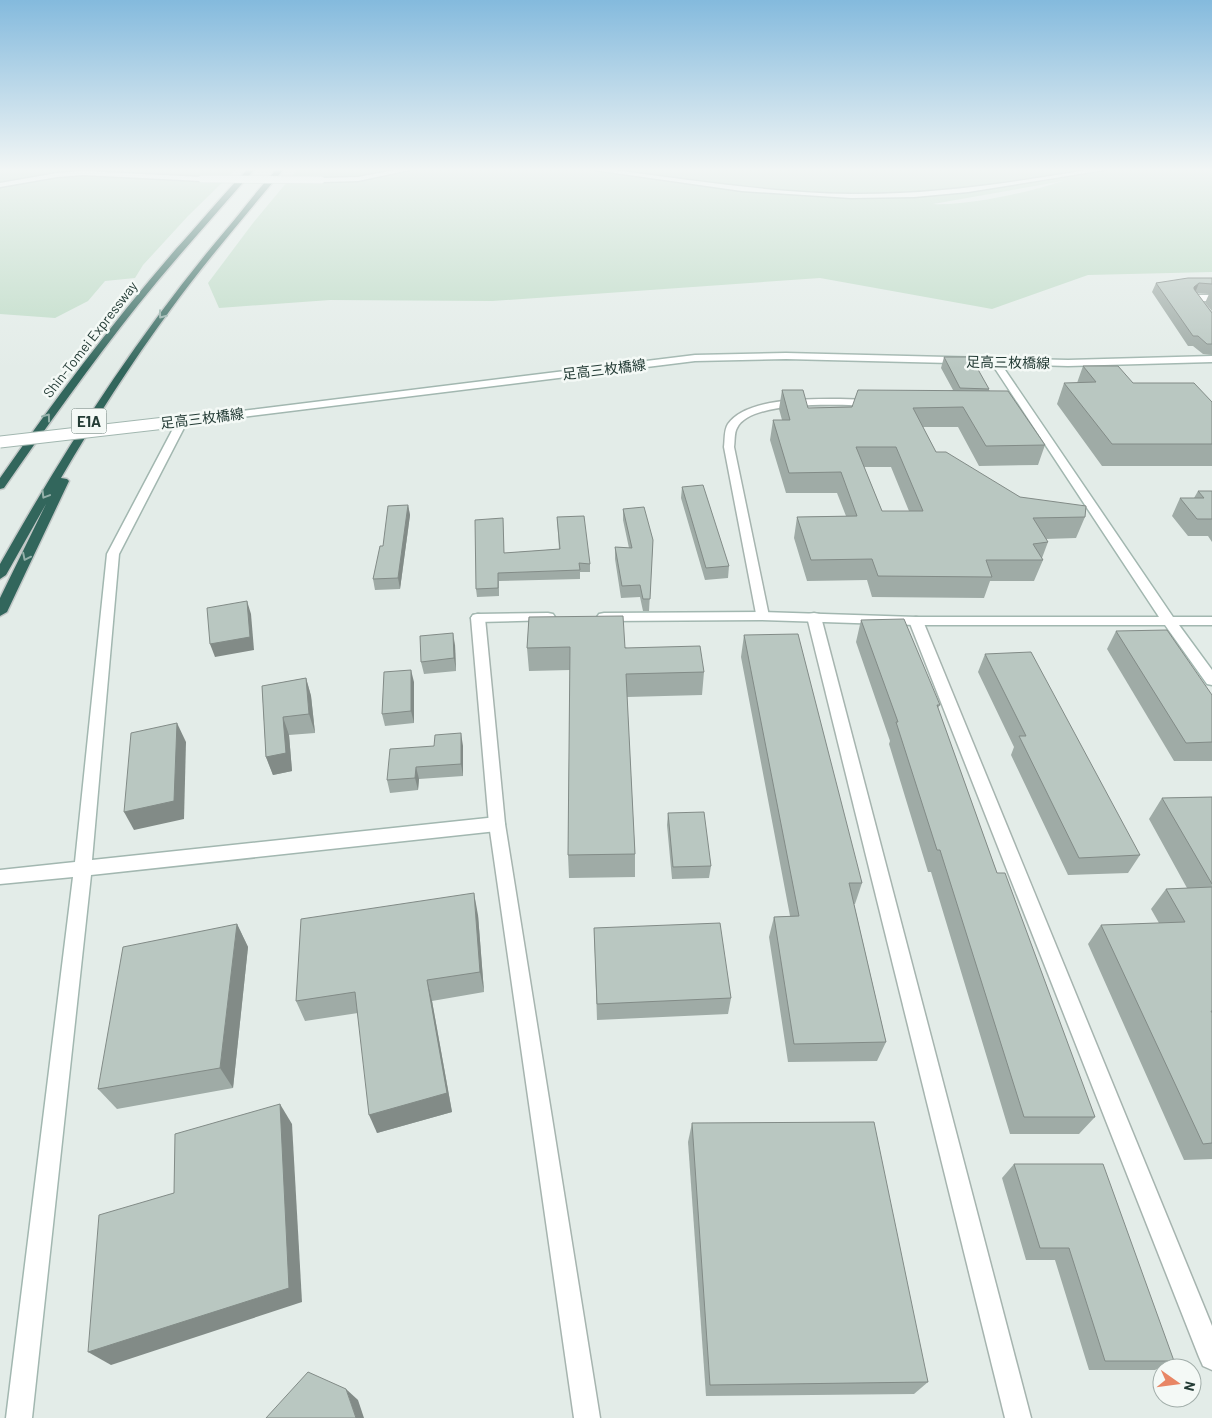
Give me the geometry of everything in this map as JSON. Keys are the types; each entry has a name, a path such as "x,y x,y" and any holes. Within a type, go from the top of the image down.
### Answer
{"highway":[{"name":"Shin-Tomei Expressway","path":"0,486 44,421 107,337 192,236"},
{"name":"E1A","path":"0,575 40,502 100,403 191,275 224,236"},
{"path":"0,612 100,403"}],"street":[{"path":"1212,298 1196,298 1212,320"},
{"name":"足高三枚橋線","path":"0,442 695,358 786,356 996,362 1212,359"},
{"path":"996,362 1169,621 1212,680"},
{"path":"762,616 729,448 732,426 747,413 776,404 885,403"},
{"path":"1008,404 1026,405"},
{"path":"19,1418 83,867 113,554 174,422"},
{"path":"586,617 762,616 916,621 1212,620"},
{"path":"566,617 478,618 498,824 587,1418"},
{"path":"814,617 1018,1418"},
{"path":"916,621 1212,1357"},
{"path":"0,877 498,824"}],"green space":[{"path":"0,236 169,236 143,265 135,278 105,281 88,301 55,318 0,314"},
{"path":"243,236 1212,236 1212,272 1088,275 992,309 820,278 492,301 330,300 219,308 208,283"}],"building":[{"path":"1188,278 1212,278 1212,284 1199,283 1194,289 1212,313 1212,344 1207,344 1198,336 1193,336 1156,283"},
{"path":"944,357 971,357 989,389 960,388"},
{"path":"1083,366 1118,366 1133,383 1194,383 1212,402 1212,444 1112,444 1064,383 1096,382"},
{"path":"782,390 803,390 808,408 852,407 858,390 1008,391 1045,445 986,446 963,407 913,408 936,452 946,452 1020,497 1086,506 1085,517 1033,518 1048,542 1033,544 1043,560 986,560 992,577 878,576 872,559 811,560 797,517 857,516 841,472 789,473 773,420 790,420","holes":["856,447 896,447 923,511 882,511"]},
{"path":"703,485 729,566 706,568 682,487"},
{"path":"1198,491 1212,491 1212,519 1197,519 1180,498 1204,498"},
{"path":"408,505 398,578 373,579 380,546 383,546 388,506"},
{"path":"644,507 653,540 650,599 643,599 640,585 622,586 615,547 632,548 623,509"},
{"path":"584,516 590,564 579,563 580,570 498,573 498,588 476,589 475,520 503,518 504,553 560,549 557,517"},
{"path":"247,601 250,637 210,644 207,608"},
{"path":"623,616 625,648 700,646 704,672 626,674 635,854 568,855 570,647 527,648 529,617"},
{"path":"904,619 940,705 937,705 997,873 1005,873 1095,1117 1024,1117 940,850 937,850 896,722 898,722 861,620"},
{"path":"1167,630 1212,695 1212,742 1186,743 1116,631"},
{"path":"453,633 454,658 421,662 420,636"},
{"path":"798,634 862,883 849,883 886,1042 794,1044 774,917 799,916 744,635"},
{"path":"1031,652 1140,855 1079,858 1019,736 1026,736 985,654"},
{"path":"411,670 411,711 382,714 384,672"},
{"path":"306,678 309,714 283,717 286,753 266,757 262,686"},
{"path":"177,723 174,801 124,812 131,733"},
{"path":"461,733 461,764 416,767 415,778 387,780 390,749 434,746 435,735"},
{"path":"1212,797 1212,884 1162,798"},
{"path":"704,812 711,866 673,867 668,813"},
{"path":"1212,887 1212,1143 1203,1144 1101,925 1185,922 1166,889"},
{"path":"474,893 480,972 427,980 447,1093 369,1115 355,992 296,1001 301,919"},
{"path":"720,923 731,998 597,1004 594,928"},
{"path":"237,924 220,1068 98,1089 123,947"},
{"path":"280,1104 289,1288 88,1352 99,1215 174,1193 175,1134"},
{"path":"874,1122 928,1382 710,1385 692,1123"},
{"path":"1014,1164 1103,1164 1173,1358 1152,1358 1152,1361 1105,1361 1069,1248 1040,1248"},
{"path":"308,1372 346,1389 356,1418 266,1418"}]}
